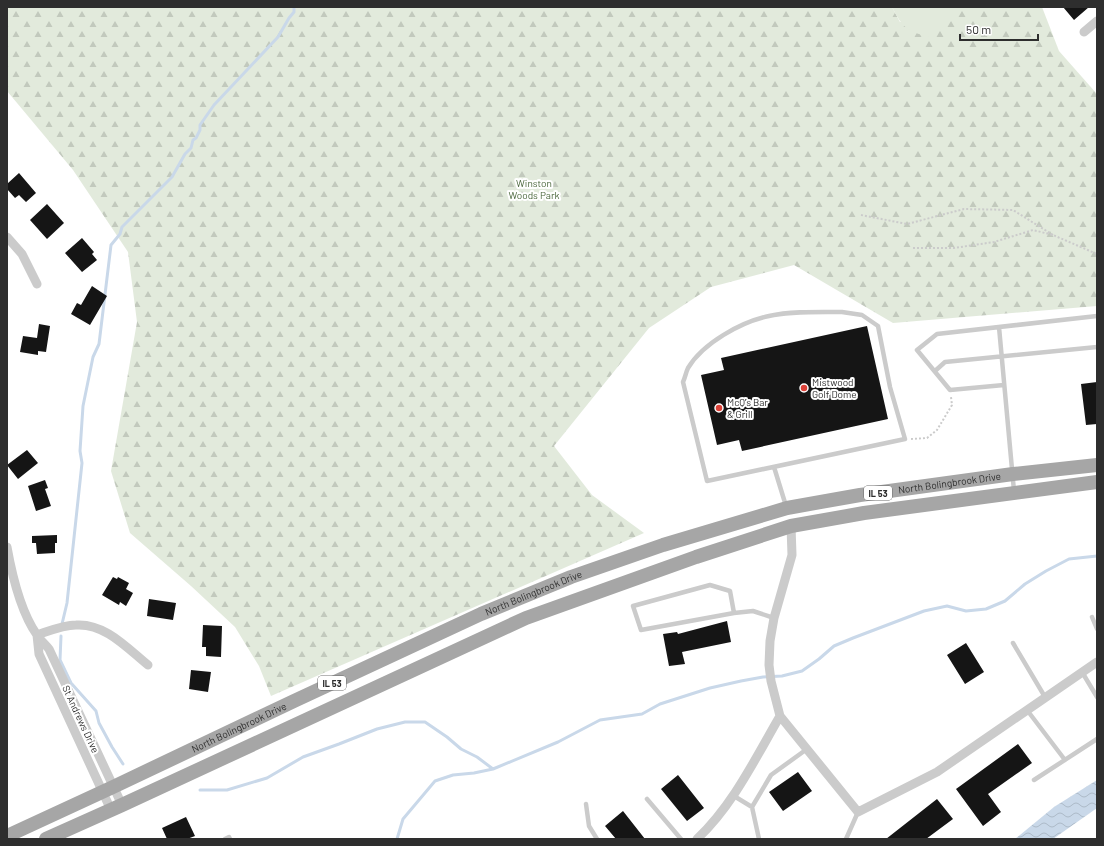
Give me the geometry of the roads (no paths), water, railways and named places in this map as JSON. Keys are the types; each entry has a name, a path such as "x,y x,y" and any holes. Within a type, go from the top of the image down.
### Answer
{"main road":[{"name":"North Bolingbrook Drive","path":"7,836 502,605 571,577 656,548 787,508 860,495 1012,474 1097,465"},
{"name":"North Bolingbrook Drive","path":"46,839 526,618 696,556 792,526 864,513 1097,482"}],"street":[{"path":"1084,32 1097,21"},
{"path":"7,237 22,254 37,284"},
{"path":"792,526 792,555 786,581 774,618 770,641 769,665 771,681 780,716 858,812 937,772 1097,662"},
{"name":"St Andrews Drive","path":"7,547 20,598 37,635 49,649 116,808"},
{"path":"37,635 57,628 77,624 97,628 106,632 120,642 148,665"},
{"path":"697,839 709,827 734,796 780,716"}],"lane":[{"path":"842,312 862,315 878,326 890,387 905,439 774,467 707,481 684,382 688,368 708,346 741,325 769,316 842,312"},
{"path":"1004,385 950,390 917,350 937,334 1097,316"},
{"path":"999,327 1014,492"},
{"path":"935,371 946,362 1097,347"},
{"path":"774,467 787,508"},
{"path":"734,613 730,591 710,585 633,606 641,630 734,613 753,611 774,618"},
{"path":"1092,617 1097,629"},
{"path":"1013,643 1045,697"},
{"path":"1082,672 1097,697"},
{"path":"1027,710 1065,760"},
{"path":"1034,780 1097,739"},
{"path":"759,839 752,807 771,775 807,749"},
{"path":"734,796 752,807"},
{"path":"647,799 680,839"},
{"path":"586,804 589,826 597,839"},
{"path":"846,839 858,812"},
{"path":"225,839 229,837 230,839"}],"water":[{"path":"1097,780 1097,808 1053,839 1015,839 1054,807"}],"waterway":[{"path":"62,624 67,603 82,463 80,451 83,406 93,357 99,344 111,245 120,234 122,227 172,177 185,154 191,148 193,140 196,138 200,130 200,125 214,105 278,37 294,12 294,7"},
{"path":"397,839 403,819 435,781 453,775 493,769 558,742 600,720 642,714 660,704 710,688 763,677 782,676 802,671 834,646 924,611 947,606 966,611 986,609 1005,601 1025,584 1069,559 1097,556"},
{"path":"61,636 60,660 71,683 96,711 99,723 123,764"},
{"path":"200,790 227,790 267,778 303,757 377,729 405,722 425,722 447,737 461,749 477,757 493,769"}],"place":[{"name":"Mistwood Golf Dome","path":"804,388"},
{"name":"McQ's Bar & Grill","path":"719,408"}],"park label":[{"name":"Winston Woods Park","path":"534,188"}]}
